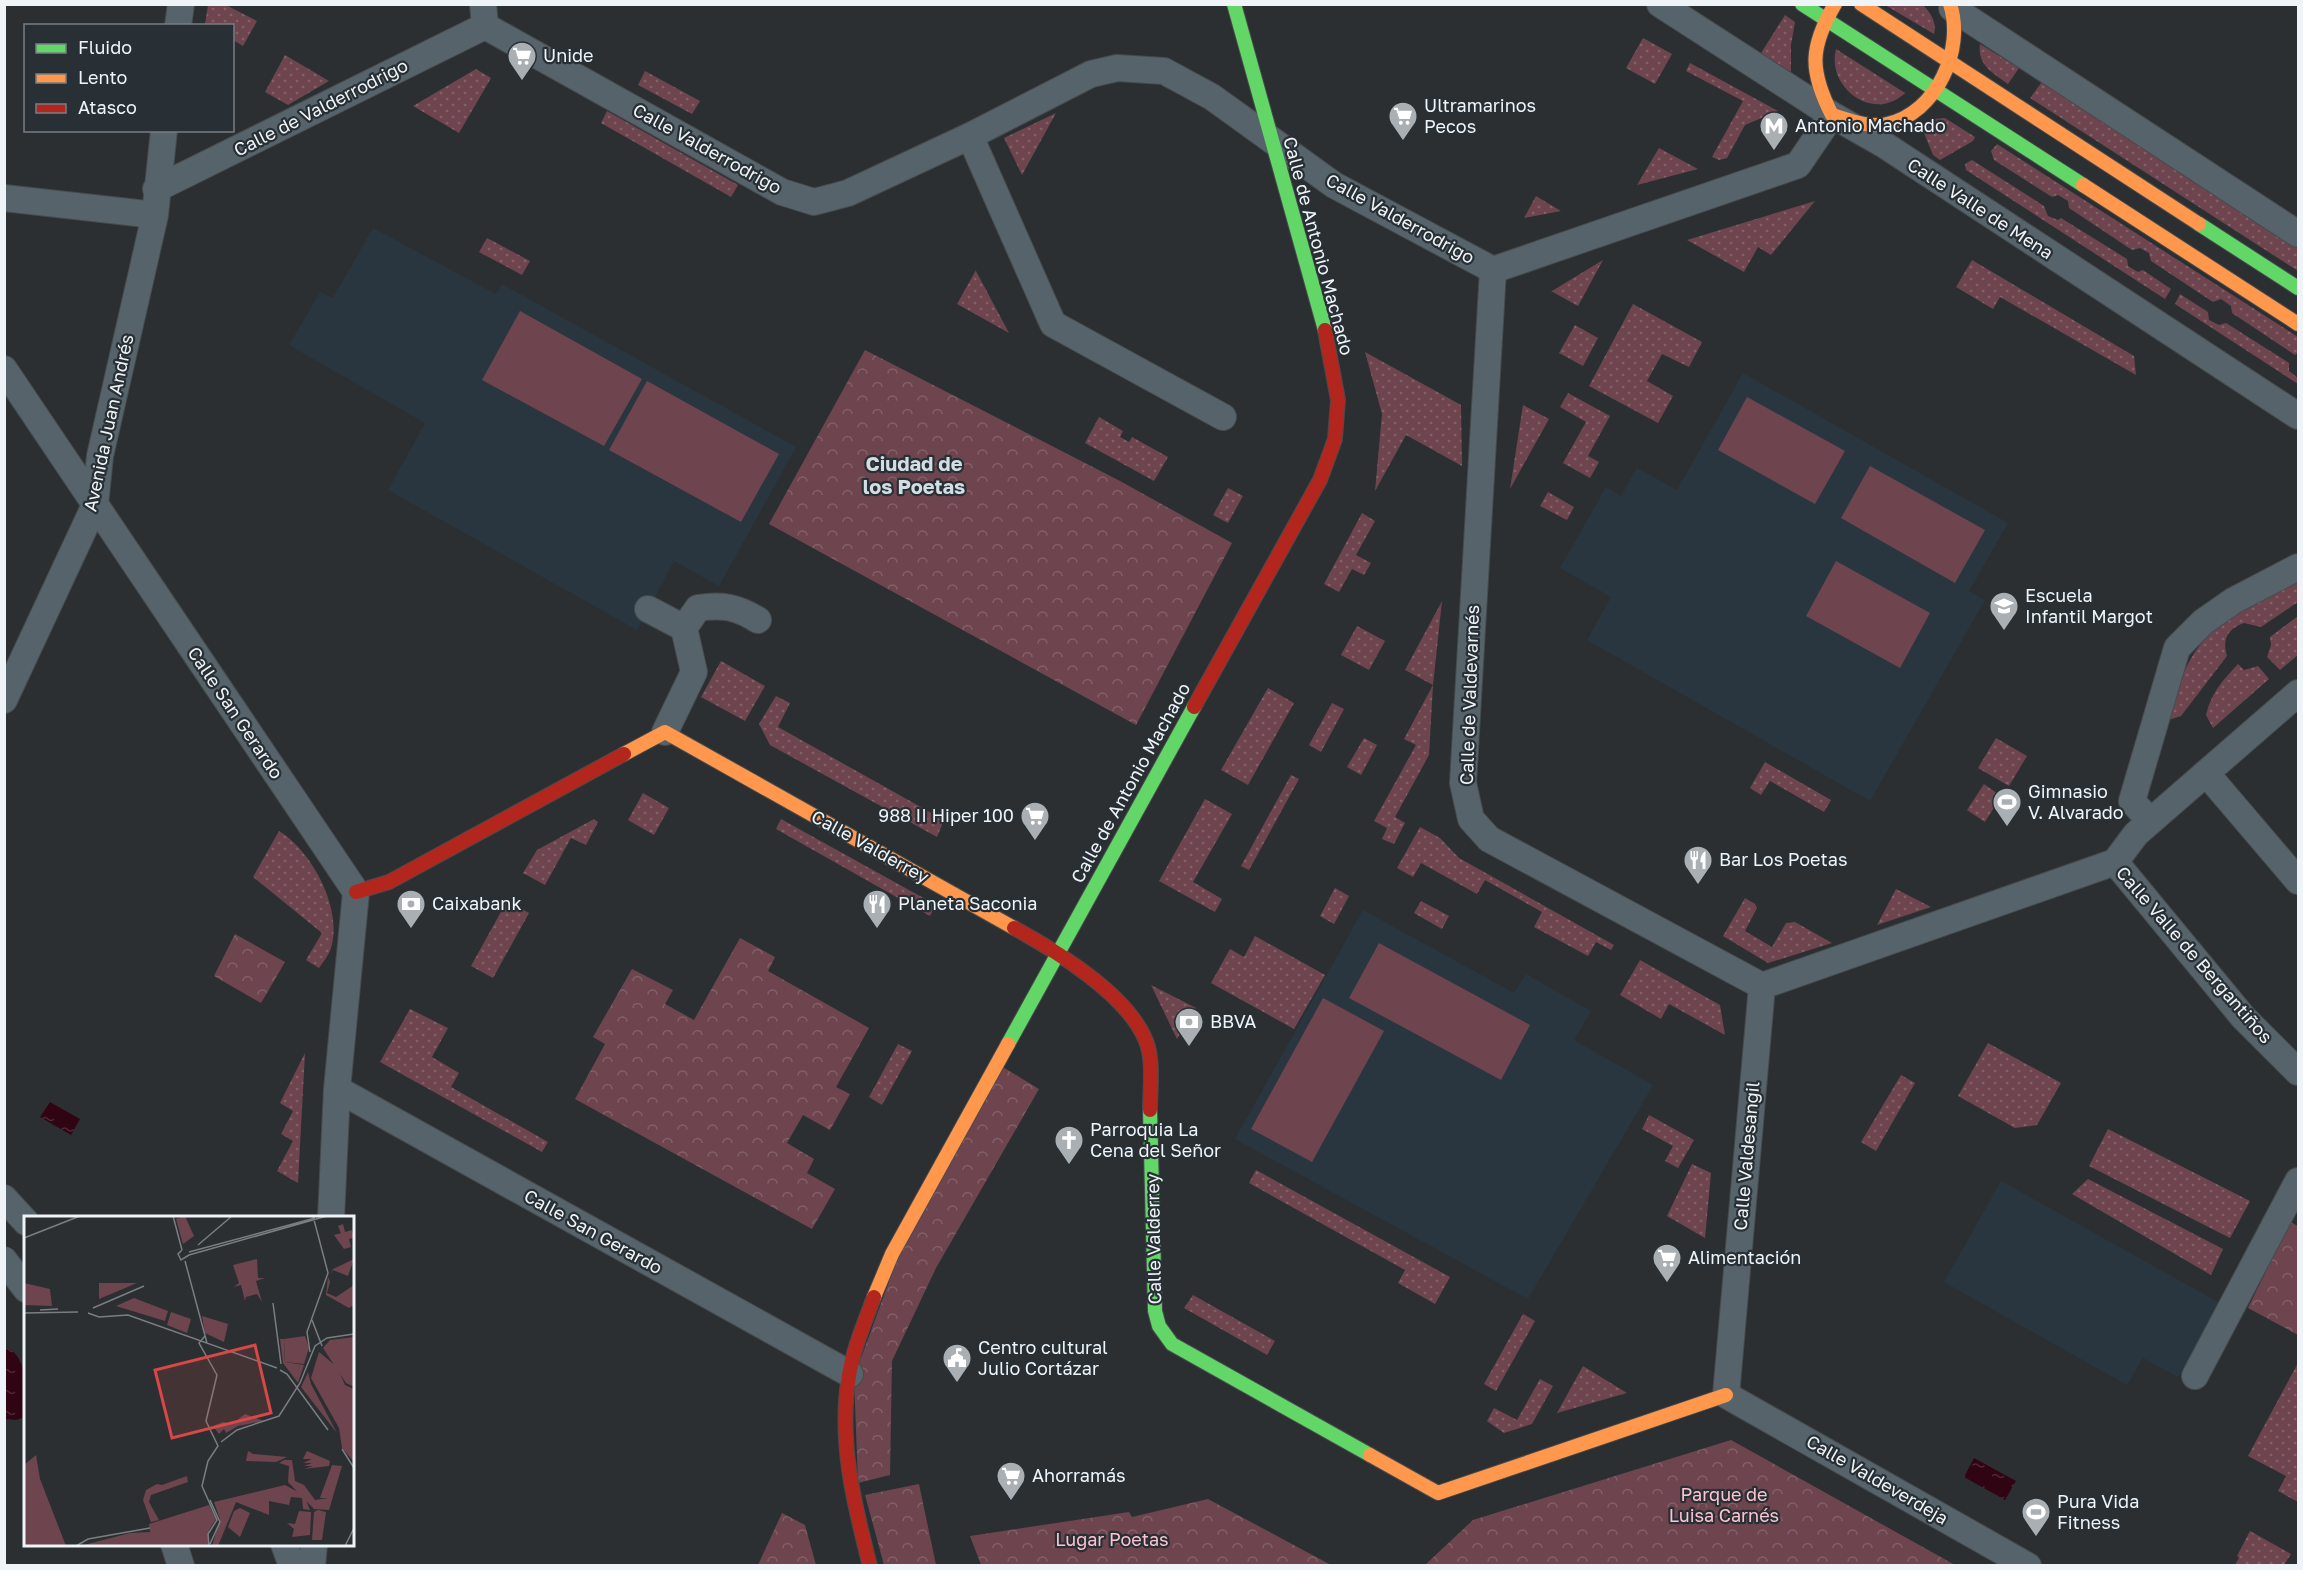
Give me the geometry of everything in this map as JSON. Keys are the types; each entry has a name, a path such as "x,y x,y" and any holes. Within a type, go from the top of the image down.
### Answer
{"street":[{"path":"178,24 181,4"},
{"name":"Calle de Antonio Machado","path":"870,1566 852,1490 845,1413 850,1374 892,1254 1314,490 1335,439 1338,400 1323,322 1234,4"},
{"name":"Calle Valle de Mena","path":"1660,4 1832,116 1882,144 2298,416"},
{"path":"1802,4 2298,324"},
{"path":"1835,4 1817,36 1814,61 1817,88 1832,116 1869,125 1895,122 1914,110 1934,90 1950,61 1955,36 1951,6"},
{"path":"1861,4 2298,288"},
{"path":"1951,6 2298,234"},
{"name":"Calle Valderrodrigo","path":"484,15 782,192 814,202 848,193 970,136 1091,74 1117,68 1164,71 1212,97 1334,185 1493,270 1798,165 1832,116"},
{"name":"Calle de Valderrodrigo","path":"156,189 484,15"},
{"name":"Avenida Juan Andrés","path":"4,700 95,505 100,456 155,215 164,132"},
{"path":"970,136 1053,324 1223,417"},
{"path":"4,198 155,215"},
{"name":"Calle de Valdevarnés","path":"1493,270 1463,783 1471,819 1489,840 1762,986"},
{"name":"Calle San Gerardo","path":"4,369 355,899"},
{"path":"2150,821 2132,801 2177,648 2203,622 2233,601 2298,567"},
{"path":"331,1216 337,1089 355,899 664,732 694,672 684,628 698,608 719,604 749,614"},
{"path":"648,609 684,628"},
{"name":"Calle Valle de Bergantiños","path":"2298,693 2150,821 2136,834 2115,862 2243,1017 2298,1072"},
{"name":"Calle Valderrey","path":"664,732 1058,952 1126,1008 1146,1041 1151,1080 1154,1299 1159,1326 1172,1344 1438,1493 1726,1395"},
{"path":"2206,773 2298,881"},
{"path":"1762,986 2115,862"},
{"name":"Calle Valdesangil","path":"1726,1395 1762,986"},
{"name":"Calle San Gerardo","path":"337,1089 850,1374"},
{"path":"2195,1376 2298,1181"},
{"path":"4,1198 24,1220"},
{"path":"4,1260 24,1286"},
{"name":"Calle Valdeverdeja","path":"1726,1395 2028,1566"},
{"path":"174,1546 181,1566"},
{"path":"284,1546 292,1566"},
{"path":"312,1566 314,1546"}],"shaded area":[{"path":"373,228 496,294 502,284 796,447 719,586 674,561 637,630 388,490 425,423 289,345 320,292 333,298"},
{"path":"1743,373 2008,523 1969,591 1985,600 1870,801 1587,640 1611,597 1560,568 1606,487 1621,496 1637,468 1677,490"},
{"path":"1363,910 1514,993 1526,974 1591,1011 1574,1040 1653,1085 1528,1299 1235,1139"},
{"path":"2001,1181 2220,1303 2178,1377 2143,1358 2127,1385 1944,1282"}],"green space":[{"path":"208,5 226,5 257,21 243,46 234,41 234,24 205,24"},
{"path":"1885,5 1923,5 1933,18 1934,34"},
{"path":"1785,15 1795,22 1791,45 1791,72 1761,53"},
{"path":"1643,38 1672,54 1655,84 1626,68"},
{"path":"1980,44 2019,68 2008,84 1987,68 1981,58"},
{"path":"1836,49 1905,93 1893,101 1880,104 1867,103 1855,97 1838,77 1835,63"},
{"path":"285,55 329,81 288,105 265,92"},
{"path":"1690,63 1778,111 1745,125 1727,158 1719,160 1712,157 1743,101 1686,71"},
{"path":"476,69 491,78 459,133 413,106"},
{"path":"645,71 700,101 692,114 638,85"},
{"path":"2042,82 2298,248 2298,271 2030,98"},
{"path":"607,111 738,185 731,197 601,123"},
{"path":"1056,113 1022,175 1004,138"},
{"path":"1945,118 1975,137 1973,141 1940,160 1933,155 1924,133 1933,119"},
{"path":"1997,144 2298,337 2298,353 2295,355 2232,313 2231,306 2221,299 2213,302 2151,261 2149,253 2140,248 2132,250 2069,208 2068,201 2058,195 2052,197 1994,160 1991,151"},
{"path":"1659,148 1698,169 1637,185"},
{"path":"1972,160 2044,206 2048,216 2058,220 2061,218 2127,259 2128,266 2138,272 2143,270 2171,289 2165,299 1966,170 1965,164"},
{"path":"1536,196 1561,211 1524,218"},
{"path":"1815,201 1771,255 1758,247 1744,272 1687,240"},
{"path":"487,238 530,261 522,275 479,252"},
{"path":"1603,260 1578,306 1551,291 1552,291"},
{"path":"1972,260 2134,356 2136,375 2000,297 1993,309 1956,287"},
{"path":"976,271 1009,333 957,304"},
{"path":"2180,294 2208,312 2209,320 2219,325 2226,323 2289,363 2289,371 2298,378 2298,384 2175,304"},
{"path":"1633,304 1702,342 1689,367 1662,354 1647,381 1673,396 1658,423 1589,386"},
{"path":"520,311 642,379 604,446 482,380"},
{"path":"1575,325 1598,338 1583,366 1559,353"},
{"path":"865,350 1120,481 1232,543 1136,725 769,524"},
{"path":"1365,352 1461,405 1462,466 1406,435 1375,491 1382,414"},
{"path":"647,381 779,454 741,522 609,450"},
{"path":"1568,393 1610,416 1588,456 1599,462 1590,478 1563,463 1586,422 1560,407"},
{"path":"1747,397 1845,451 1815,504 1718,450"},
{"path":"1523,405 1549,419 1510,489"},
{"path":"1099,417 1123,431 1120,437 1129,442 1132,437 1168,457 1154,481 1085,443"},
{"path":"1870,466 1985,530 1955,583 1841,518"},
{"path":"1228,488 1243,496 1228,523 1213,515"},
{"path":"1548,492 1574,507 1567,520 1540,506"},
{"path":"1362,513 1375,521 1356,555 1371,563 1364,575 1352,569 1339,592 1324,584"},
{"path":"1836,561 1930,613 1900,668 1806,616"},
{"path":"2298,582 2298,602 2261,627 2244,623 2233,628 2226,640 2227,656 2181,716 2165,721 2186,668 2205,639 2216,628 2242,610"},
{"path":"1442,601 1433,685 1405,670"},
{"path":"2298,616 2298,655 2280,670 2267,657 2271,645 2270,637"},
{"path":"1357,626 1385,641 1369,670 1341,655"},
{"path":"721,661 765,686 745,721 701,697"},
{"path":"2238,664 2244,670 2258,666 2269,679 2213,728 2206,715 2208,707 2218,687"},
{"path":"1433,685 1429,755 1395,817 1405,823 1394,844 1382,839 1387,828 1374,821 1416,745 1404,739"},
{"path":"1268,688 1294,703 1248,785 1221,770"},
{"path":"776,696 790,703 778,727 944,820 937,837 770,745 759,724"},
{"path":"1332,703 1344,709 1321,752 1309,745"},
{"path":"1364,738 1377,745 1361,775 1347,767"},
{"path":"1996,738 2027,756 2009,786 1978,768"},
{"path":"1765,762 1831,800 1824,812 1770,781 1761,795 1750,788"},
{"path":"1291,775 1299,779 1249,870 1241,866"},
{"path":"1984,784 2001,796 1985,822 1967,810"},
{"path":"643,793 669,808 654,835 628,820"},
{"path":"1205,799 1232,814 1193,882 1222,899 1215,912 1159,881"},
{"path":"594,819 598,822 586,845 571,838 545,885 523,873 537,850"},
{"path":"781,819 936,905 930,916 776,829"},
{"path":"1420,827 1440,838 1459,858 1614,945 1611,950 1596,942 1588,956 1534,927 1542,912 1485,880 1477,894 1421,863 1413,877 1397,868"},
{"path":"279,831 303,852 322,882 329,899 334,933 330,951 319,968 306,960 322,933 253,877"},
{"path":"1335,888 1349,896 1334,924 1320,916"},
{"path":"1896,889 1931,907 1877,925"},
{"path":"1745,898 1757,908 1745,931 1772,947 1786,923 1795,922 1832,943 1768,963 1723,936"},
{"path":"507,901 529,913 493,978 471,966"},
{"path":"1421,901 1449,916 1442,929 1414,913"},
{"path":"235,934 285,962 261,1003 214,976"},
{"path":"1255,936 1325,975 1294,1029 1211,983 1230,949 1244,957"},
{"path":"740,938 775,957 768,971 869,1028 836,1087 850,1094 830,1130 803,1115 787,1143 814,1159 807,1173 835,1189 812,1229 575,1099 605,1044 593,1037 632,969 673,990 665,1004 694,1020"},
{"path":"1379,943 1530,1025 1501,1080 1349,998"},
{"path":"1640,960 1720,1005 1725,1035 1669,1004 1661,1019 1620,995"},
{"path":"1151,985 1196,1008 1177,1039"},
{"path":"1323,998 1384,1031 1312,1162 1251,1129"},
{"path":"410,1009 448,1028 432,1057 459,1073 451,1087 548,1142 542,1152 380,1062"},
{"path":"1988,1043 2061,1083 2037,1125 2015,1128 1958,1096"},
{"path":"898,1044 912,1051 882,1105 869,1097"},
{"path":"305,1053 298,1183 277,1171 293,1141 281,1134 293,1111 280,1103"},
{"path":"1001,1066 1039,1089 936,1268 892,1361 890,1475 858,1483 854,1377 897,1260"},
{"path":"1901,1075 1915,1083 1876,1151 1861,1142"},
{"path":"1649,1115 1694,1140 1678,1168 1665,1161 1673,1146 1642,1129"},
{"path":"2108,1129 2250,1201 2230,1238 2089,1166"},
{"path":"1692,1164 1711,1173 1705,1238 1667,1216"},
{"path":"1256,1170 1450,1277 1435,1304 1398,1283 1405,1270 1249,1183"},
{"path":"2088,1179 2223,1249 2211,1275 2072,1194"},
{"path":"2290,1222 2298,1226 2298,1335 2248,1308"},
{"path":"1193,1295 1275,1341 1267,1355 1184,1308"},
{"path":"1523,1314 1535,1321 1496,1391 1484,1384"},
{"path":"2298,1363 2298,1502 2278,1491 2286,1476 2248,1456"},
{"path":"1583,1366 1627,1393 1557,1413"},
{"path":"1540,1379 1553,1386 1532,1424 1504,1433 1487,1421 1494,1408 1517,1420"},
{"name":"Parque de Luisa Carnés","path":"1731,1440 1955,1565 1425,1565 1473,1520"},
{"path":"919,1484 936,1565 884,1565 865,1495"},
{"name":"Lugar Poetas","path":"1208,1499 1331,1565 981,1565 970,1536 1129,1512 1132,1517"},
{"path":"782,1513 805,1525 816,1565 758,1565"},
{"path":"2250,1531 2291,1554 2284,1565 2235,1565 2239,1558 2237,1556"}],"water":[{"path":"50,1102 80,1119 71,1135 40,1117"},
{"path":"4,1347 18,1358 24,1374 24,1417 16,1420 5,1419"},
{"path":"1974,1458 2016,1481 2005,1500 1964,1477"}],"traffic: fast":[{"path":"1234,4 1325,330"},
{"path":"1802,4 2083,185"},
{"path":"2199,224 2298,288"},
{"path":"1008,1044 1194,707"},
{"path":"1150,1110 1155,1311 1159,1326 1172,1344 1370,1455"}],"traffic: slow":[{"path":"1835,4 1817,46 1816,71 1819,85 1832,115 1873,125 1887,124 1905,118 1933,93 1943,77 1954,40 1954,22 1950,4"},
{"path":"1861,4 2199,224"},
{"path":"2083,185 2298,324"},
{"path":"624,754 665,732 1014,928"},
{"path":"874,1297 892,1254 1008,1044"},
{"path":"1370,1455 1438,1493 1726,1395"}],"traffic: jam":[{"path":"1194,707 1320,480 1335,439 1338,400 1325,330"},
{"path":"356,892 389,882 624,754"},
{"path":"1014,928 1089,976 1124,1007 1137,1024 1146,1041 1150,1057 1150,1110"},
{"path":"870,1566 853,1496 845,1424 851,1366 874,1297"}],"place":[{"name":"Unide","path":"522,82"},
{"name":"Ultramarinos Pecos","path":"1403,142"},
{"name":"Antonio Machado","path":"1774,152"},
{"name":"Escuela Infantil Margot","path":"2004,632"},
{"name":"Gimnasio V. Alvarado","path":"2007,828"},
{"name":"988 II Hiper 100","path":"1035,842"},
{"name":"Bar Los Poetas","path":"1698,886"},
{"name":"Caixabank","path":"411,930"},
{"name":"Planeta Saconia","path":"877,930"},
{"name":"BBVA","path":"1189,1048"},
{"name":"Parroquia La Cena del Señor","path":"1069,1166"},
{"name":"Alimentación","path":"1667,1284"},
{"name":"Centro cultural Julio Cortázar","path":"957,1384"},
{"name":"Ahorramás","path":"1011,1502"},
{"name":"Pura Vida Fitness","path":"2036,1538"}],"district":[{"name":"Ciudad de los Poetas","path":"914,476"}]}
